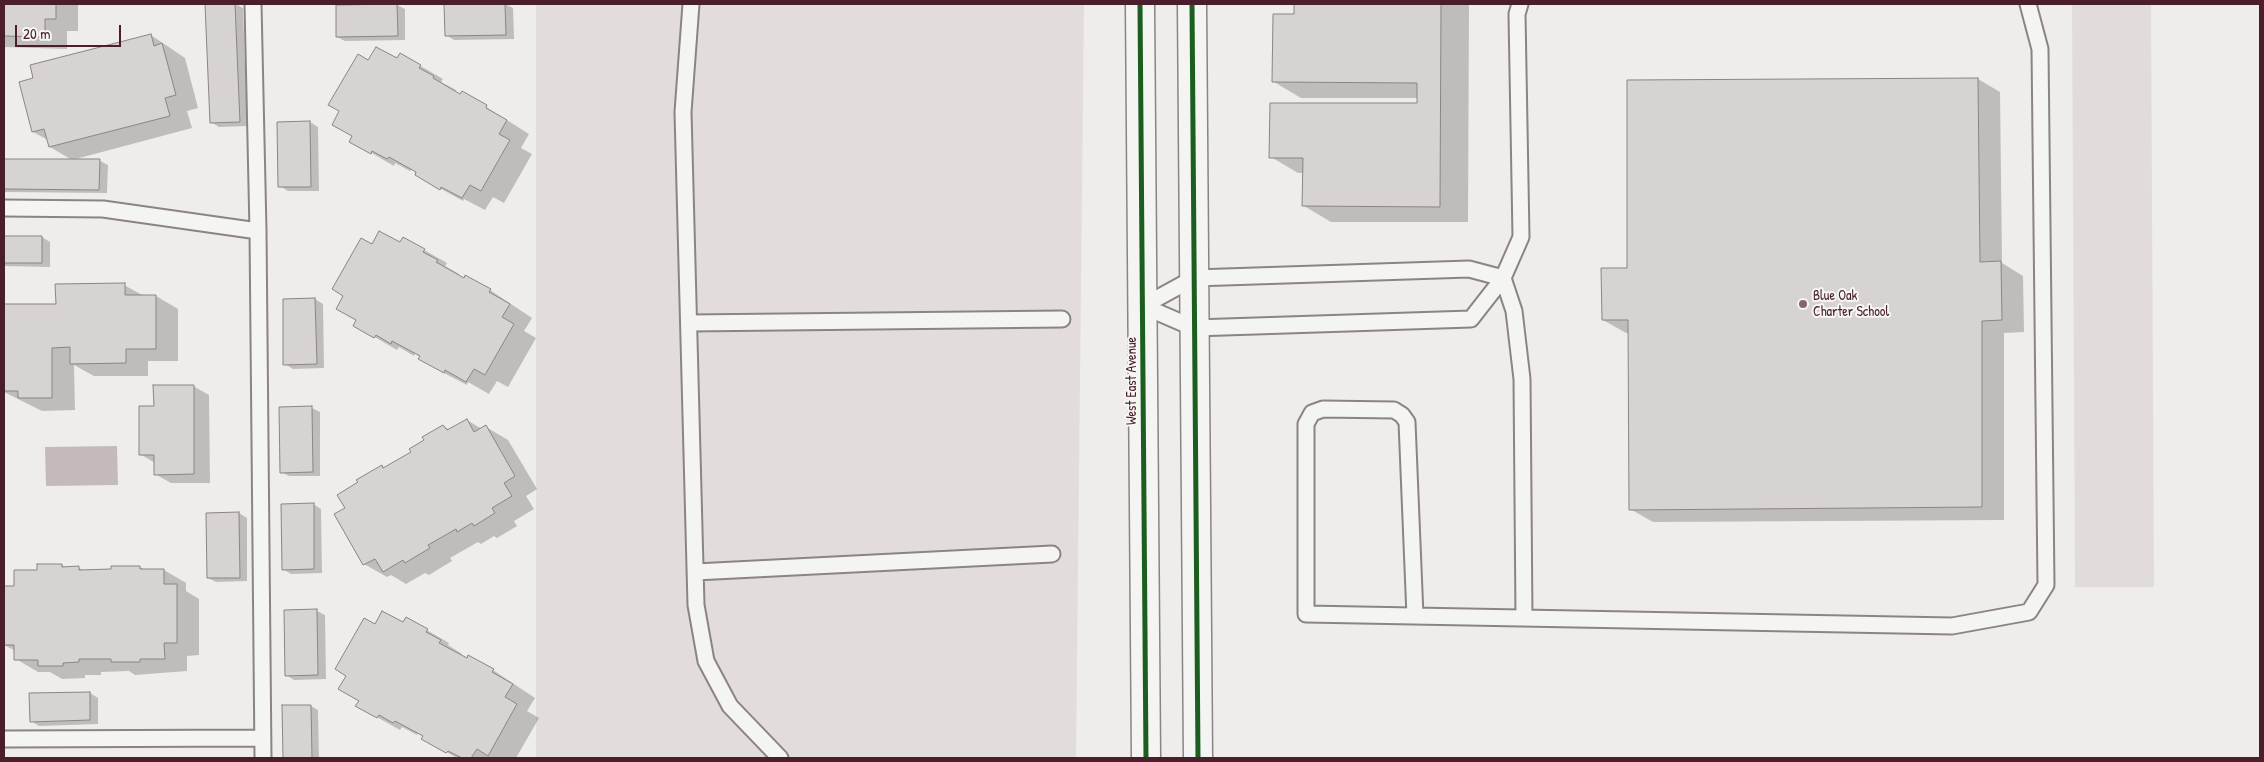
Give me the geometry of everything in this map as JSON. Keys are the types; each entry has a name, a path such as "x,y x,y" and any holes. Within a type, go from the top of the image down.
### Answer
{"main road":[{"name":"West East Avenue","path":"1140,4 1146,758"},
{"path":"1192,4 1198,758"}],"lane":[{"path":"253,4 258,231 263,758"},
{"path":"691,4 684,112 696,605 706,661 730,706 780,758"},
{"path":"1143,306 1194,328 1471,319 1503,278 1521,237 1517,14 1520,4"},
{"path":"1415,616 1407,422 1402,415 1394,410 1323,409 1312,413 1306,424 1306,614 1952,626 2029,612 2046,585 2046,575 2040,49 2028,4"},
{"path":"4,208 103,209 258,231"},
{"path":"1143,306 1194,278 1469,269 1503,278"},
{"path":"1503,278 1514,311 1522,378 1524,618"},
{"path":"689,323 1062,319"},
{"path":"695,572 1052,554"},
{"path":"4,739 263,738"}],"shaded area":[{"path":"536,4 1084,4 1076,758 536,758"},
{"path":"2072,4 2151,4 2154,587 2075,587"},
{"path":"117,446 118,485 46,486 45,447"}],"building":[{"path":"4,4 56,4 56,19 45,19 45,37 4,36"},
{"path":"205,4 235,4 240,122 210,123"},
{"path":"397,4 398,36 336,37 336,5"},
{"path":"444,4 505,4 506,35 445,36"},
{"path":"1294,4 1441,4 1440,207 1302,206 1303,158 1269,158 1270,103 1417,103 1417,83 1272,82 1273,14 1294,14"},
{"path":"151,34 154,46 162,43 176,95 165,98 170,116 49,147 44,129 32,132 19,82 33,78 30,65"},
{"path":"376,47 397,58 400,53 421,65 419,68 434,76 433,78 460,94 462,91 487,105 486,108 507,120 499,134 510,140 481,191 470,185 462,198 441,187 440,190 415,175 416,172 389,157 387,159 372,151 371,154 349,142 352,136 332,125 339,111 328,105 358,54 368,60"},
{"path":"1978,78 1980,262 2001,261 2002,320 1982,321 1982,507 1629,510 1628,320 1602,320 1601,268 1627,268 1627,80"},
{"path":"310,121 311,187 278,187 277,122"},
{"path":"4,159 100,159 99,190 4,189"},
{"path":"379,231 400,242 403,237 425,249 423,252 438,260 436,262 464,278 465,275 491,289 489,292 510,304 502,317 514,324 485,375 474,369 466,382 445,370 444,373 418,359 420,356 392,341 391,344 376,335 374,338 353,326 356,320 336,309 343,296 332,289 361,238 372,244"},
{"path":"4,236 42,236 42,263 4,263"},
{"path":"125,283 125,295 156,295 156,349 126,349 126,363 70,364 70,347 52,348 52,398 18,398 18,391 4,391 4,304 56,304 55,284"},
{"path":"315,298 317,364 283,365 283,299"},
{"path":"153,385 194,385 194,474 154,475 154,455 139,455 139,406 154,406"},
{"path":"312,406 313,472 280,473 279,407"},
{"path":"467,419 474,432 486,425 515,476 504,483 512,496 492,508 495,513 474,526 472,523 457,532 456,529 428,545 430,548 405,563 403,560 383,572 375,559 363,565 334,514 345,508 337,495 358,482 356,480 382,465 383,468 411,452 409,449 424,440 422,437 443,425 447,430"},
{"path":"314,503 314,569 282,570 281,504"},
{"path":"239,512 240,578 207,578 206,513"},
{"path":"37,564 62,564 62,567 79,566 79,570 111,569 111,566 140,566 140,569 164,569 164,584 177,584 177,643 164,643 165,659 140,659 140,662 111,662 111,659 79,659 79,662 63,663 63,666 38,666 38,660 14,660 14,645 4,645 4,586 14,586 14,570 37,570"},
{"path":"317,609 318,675 285,676 284,610"},
{"path":"382,611 403,622 406,617 428,629 426,632 441,640 439,643 467,658 468,655 494,669 492,672 513,684 505,697 517,704 488,756 477,749 471,758 462,758 448,751 446,753 421,739 423,736 395,721 393,723 379,715 377,718 355,706 359,701 338,689 346,676 335,669 364,618 375,624"},
{"path":"90,692 90,720 30,722 29,693"},
{"path":"282,705 311,705 312,758 283,758"}],"cycle path":[{"path":"1140,4 1146,758"},
{"path":"1192,4 1198,758"}],"place":[{"name":"Blue Oak Charter School","path":"1803,304"}]}
